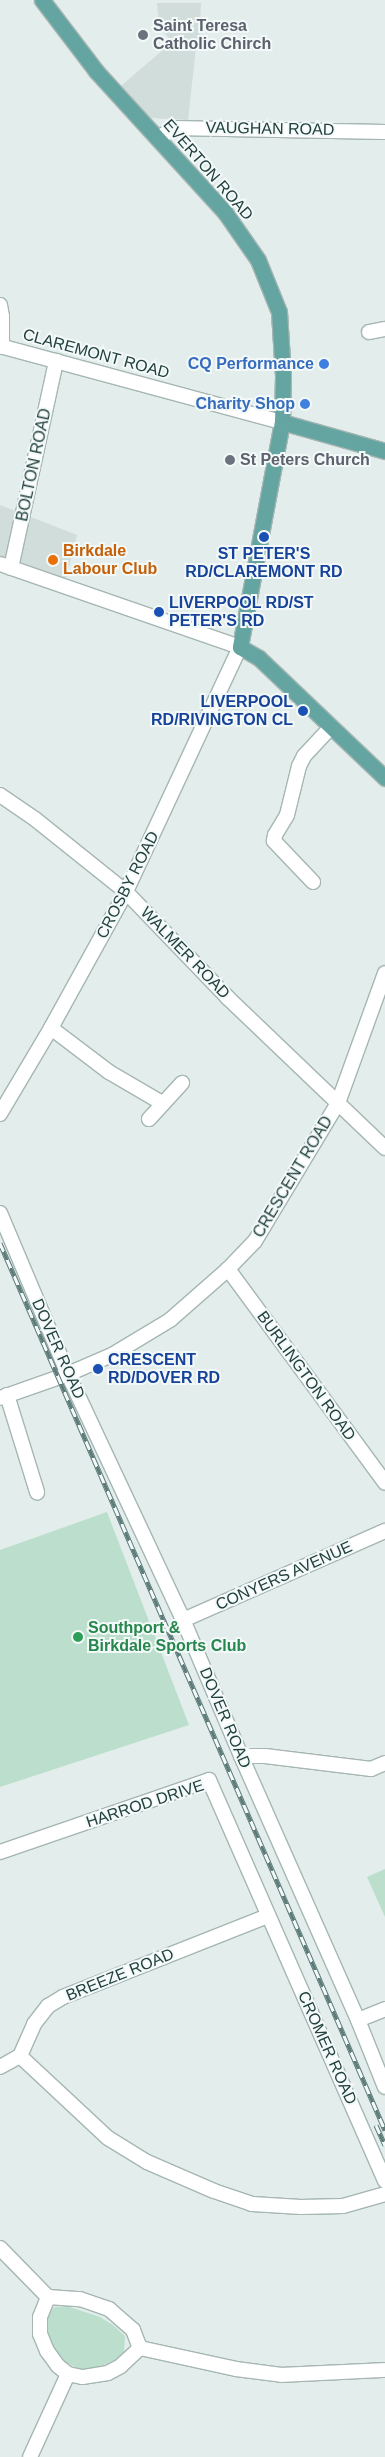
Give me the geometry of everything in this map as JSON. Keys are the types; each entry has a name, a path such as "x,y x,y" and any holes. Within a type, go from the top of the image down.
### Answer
{"main road":[{"name":"EVERTON ROAD","path":"42,0 96,70 224,211 258,260 280,312 283,376 282,422 240,647"},
{"name":"CLAREMONT ROAD","path":"282,422 385,451"},
{"path":"240,647 259,658 385,778"}],"street":[{"name":"VAUGHAN ROAD","path":"159,138 173,128 385,132"},
{"path":"0,305 2,316 1,346"},
{"path":"369,332 385,329"},
{"name":"CLAREMONT ROAD","path":"1,346 282,422"},
{"name":"BOLTON ROAD","path":"5,566 56,361"},
{"path":"5,566 240,647"},
{"name":"CROSBY ROAD","path":"0,1114 51,1028 126,892 240,647"},
{"path":"313,882 274,841 275,835 287,815 301,761 331,727"},
{"name":"WALMER ROAD","path":"0,795 35,819 126,892 228,998 385,1148"},
{"name":"CRESCENT ROAD","path":"4,1396 64,1375 112,1355 170,1320 228,1270 255,1241 338,1103 385,973"},
{"path":"51,1028 109,1072 162,1102"},
{"path":"149,1119 162,1102 182,1083"},
{"name":"DOVER ROAD","path":"0,1213 64,1375 183,1620 240,1756 358,2020 385,2088"},
{"name":"BURLINGTON ROAD","path":"228,1270 385,1482"},
{"path":"4,1396 37,1492"},
{"name":"CONYERS AVENUE","path":"183,1620 385,1531"},
{"path":"240,1756 265,1756 371,1770 385,1763"},
{"name":"HARROD DRIVE","path":"0,1852 209,1780 268,1916"},
{"name":"BREEZE ROAD","path":"20,2056 34,2024 48,2006 63,1997 268,1916"},
{"name":"CROMER ROAD","path":"268,1916 385,2181"},
{"path":"358,2020 385,2009"},
{"path":"0,2067 20,2056 108,2138 148,2162 252,2204 301,2207 343,2206 385,2194"},
{"path":"0,2248 48,2297 80,2299 109,2309 133,2330 140,2348"},
{"path":"48,2297 40,2316 40,2334 58,2366 68,2374 89,2377 108,2374 121,2366 140,2348"},
{"path":"140,2348 236,2369 282,2375 385,2370"},
{"path":"30,2457 68,2374"}],"shaded area":[{"path":"157,3 201,3 199,47 196,47 188,120 151,118 121,86 172,42 159,26"},
{"path":"0,505 77,535 65,582 0,558"}],"green space":[{"name":"Southport & Birkdale Sports Club","path":"107,1512 189,1725 0,1787 0,1550"},
{"path":"385,1869 385,1917 367,1877"},
{"path":"67,2306 100,2317 113,2325 125,2336 124,2352 115,2360 99,2367 82,2370 63,2361 52,2347 46,2333 46,2321 49,2312 55,2307"}],"railway":[{"path":"0,1243 385,2130"},
{"path":"376,2125 385,2145"}],"place":[{"name":"Saint Teresa Catholic Chirch","path":"143,35"},
{"name":"CQ Performance","path":"324,364"},
{"name":"Charity Shop","path":"305,404"},
{"name":"St Peters Church","path":"230,460"},
{"name":"ST PETER'S RD/CLAREMONT RD","path":"264,537"},
{"name":"Birkdale Labour Club","path":"53,560"},
{"name":"LIVERPOOL RD/ST PETER'S RD","path":"159,612"},
{"name":"LIVERPOOL RD/RIVINGTON CL","path":"303,711"},
{"name":"CRESCENT RD/DOVER RD","path":"98,1369"},
{"name":"Southport & Birkdale Sports Club","path":"78,1637"}]}
